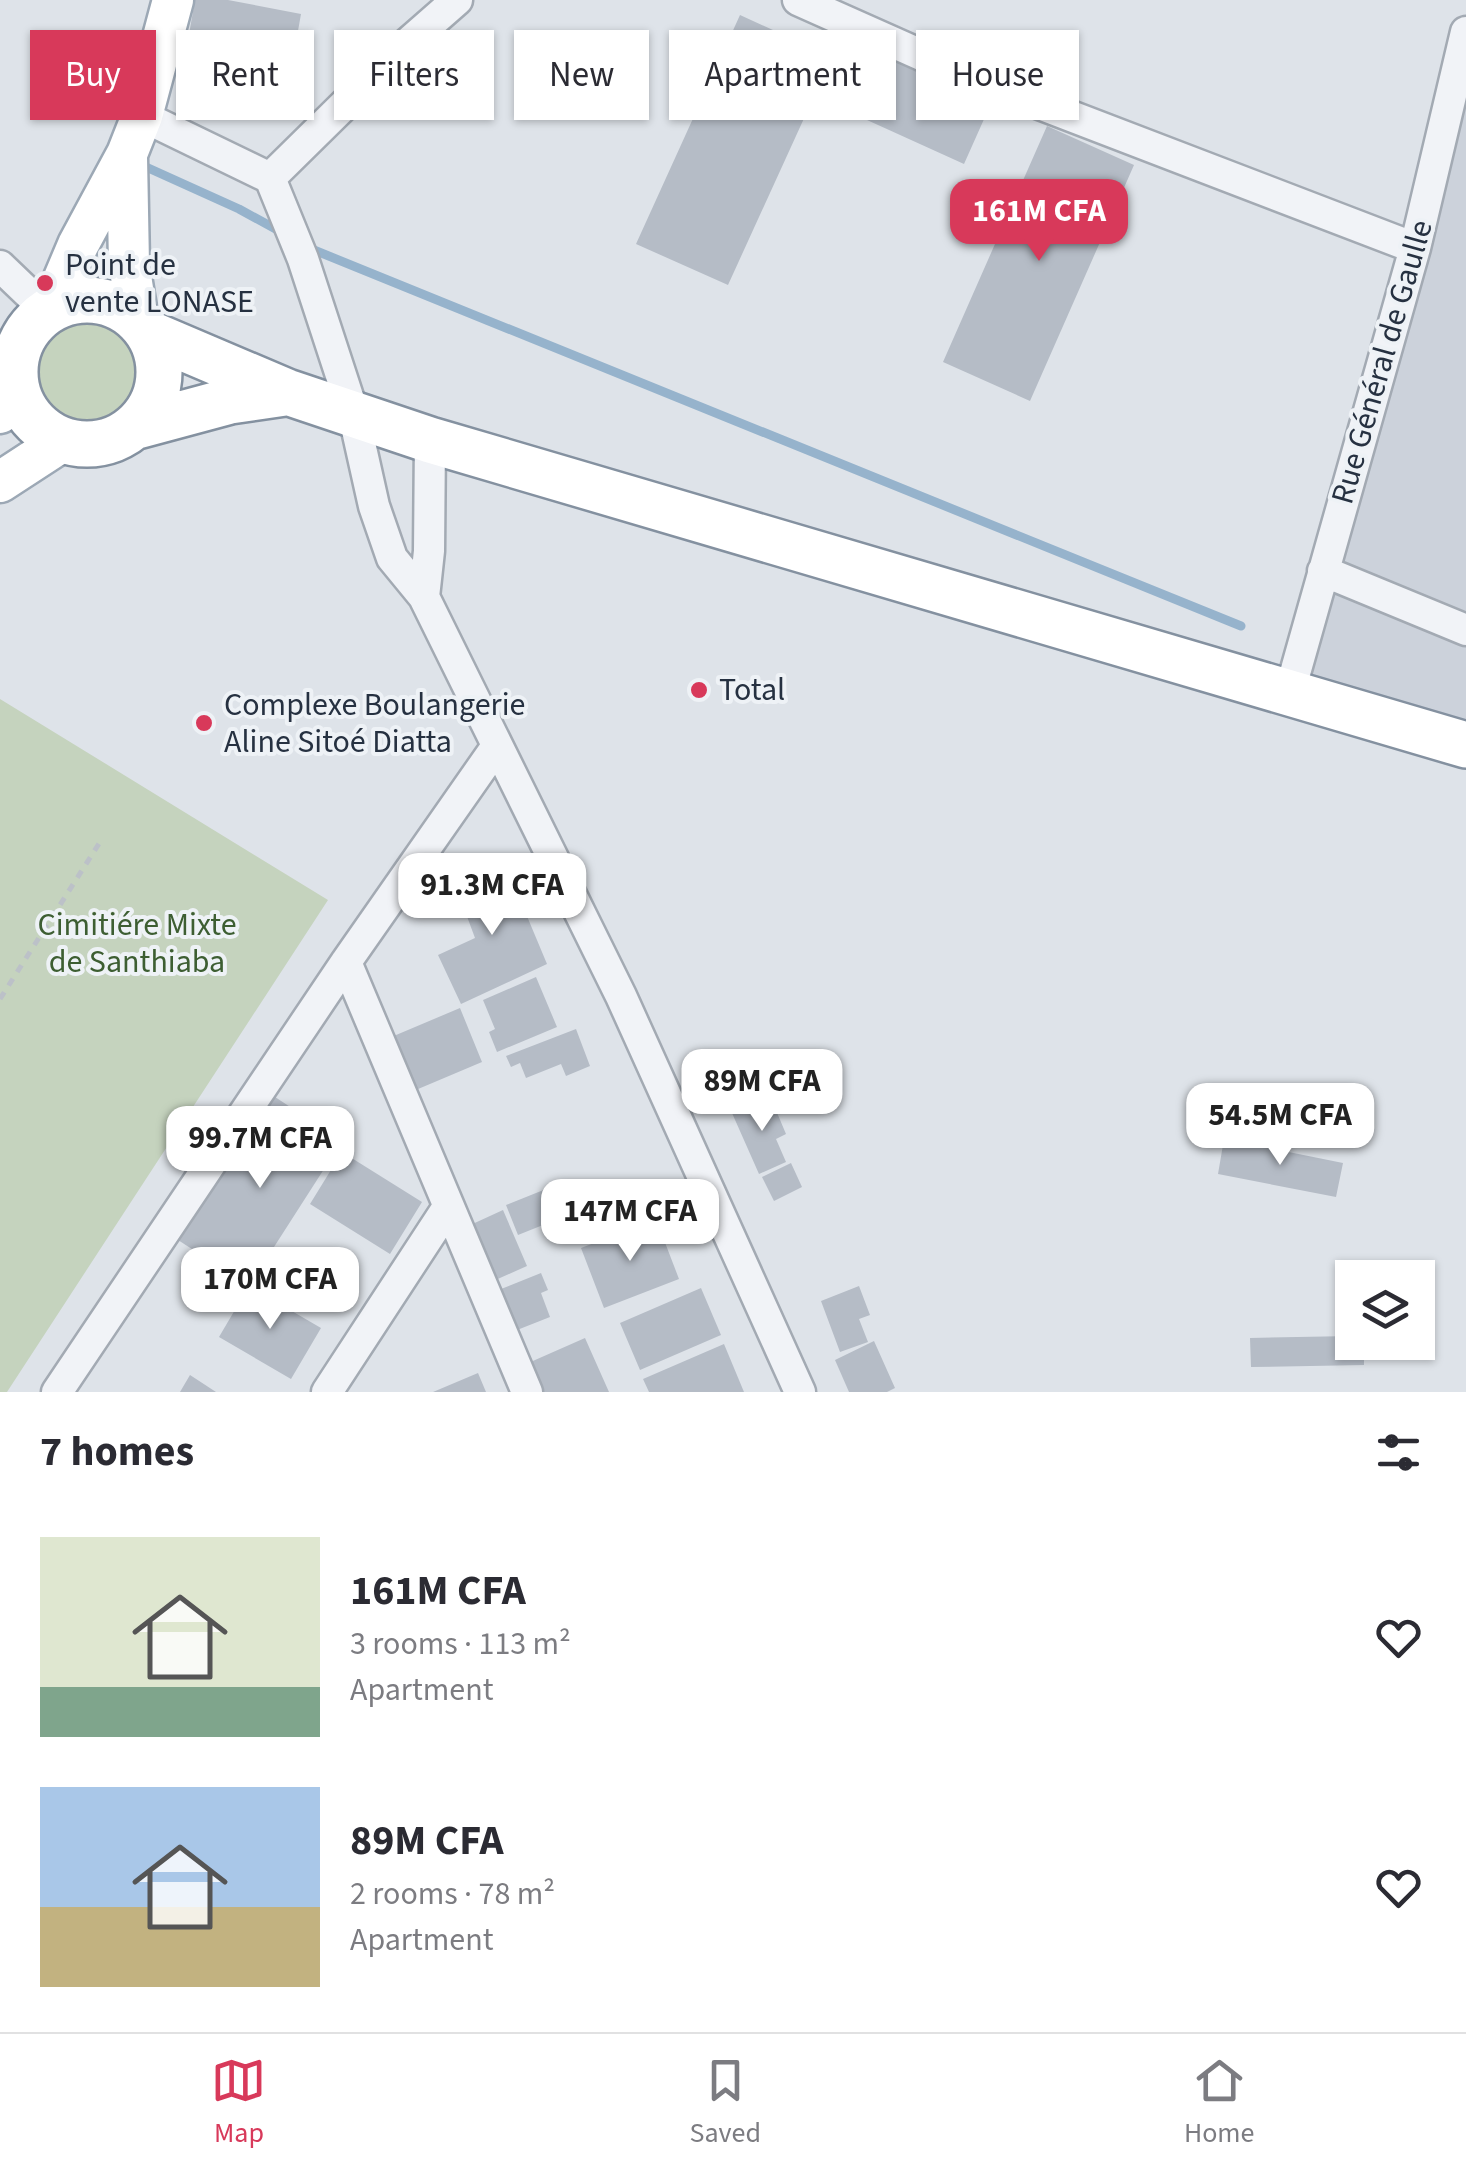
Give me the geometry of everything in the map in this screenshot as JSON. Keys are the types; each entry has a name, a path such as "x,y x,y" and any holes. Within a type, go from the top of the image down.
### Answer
{"highway":[{"path":"287,392 230,401 137,426 114,440 89,445 63,441 43,430 8,387 32,316 74,301 96,300 119,307 143,326 287,392 430,440 1466,745"},
{"path":"137,426 152,405 159,381 158,356 143,326"}],"main road":[{"path":"156,65 174,0"},
{"path":"32,316 78,245 140,120"},
{"path":"126,154 129,264 143,326"},
{"path":"0,482 63,441"}],"street":[{"path":"270,178 400,50 457,0"},
{"path":"798,0 1000,89 1415,248"},
{"name":"Rue Général de Gaulle","path":"1290,691 1415,248 1466,32"},
{"path":"150,120 270,178 303,259 353,412 374,506 392,558 424,598 621,996 800,1392"},
{"path":"0,266 32,316"},
{"path":"424,598 429,551 430,440"},
{"path":"1323,571 1466,630"},
{"path":"57,1392 346,962 497,746"},
{"path":"346,962 527,1392"},
{"path":"326,1392 448,1206"}],"path":[{"path":"0,999 100,842"}],"shaded area":[{"path":"1466,32 1466,745 1290,691"}],"green space":[{"path":"85,322 104,326 120,337 131,353 135,372 131,391 120,407 104,418 85,422 66,418 50,407 39,391 35,372 39,353 50,337 66,326"},
{"name":"Cimitiére Mixte de Santhiaba","path":"0,699 328,900 7,1392 0,1392"}],"building":[{"path":"195,0 228,0 301,14 298,30 190,30"},
{"path":"740,15 773,30 733,30"},
{"path":"896,56 916,65 916,120 984,120 964,164 867,120 896,120"},
{"path":"692,120 803,120 728,285 636,244"},
{"path":"1047,126 1134,165 1030,401 943,362"},
{"path":"506,866 547,964 461,1004 438,955 475,938 455,884"},
{"path":"536,977 557,1027 497,1052 489,1032 495,1029 483,1000"},
{"path":"460,1008 482,1062 411,1092 389,1038"},
{"path":"576,1029 590,1066 566,1076 561,1064 526,1078 520,1063 511,1067 506,1056"},
{"path":"272,1095 342,1141 249,1286 178,1240"},
{"path":"770,1096 786,1134 776,1139 786,1162 759,1174 732,1113"},
{"path":"1224,1139 1343,1163 1336,1197 1218,1174"},
{"path":"342,1152 422,1202 390,1254 310,1204"},
{"path":"791,1163 802,1187 774,1201 762,1177"},
{"path":"546,1189 558,1219 518,1235 506,1205"},
{"path":"503,1210 527,1266 491,1282 466,1227"},
{"path":"656,1219 679,1279 604,1308 581,1248"},
{"path":"541,1273 548,1290 541,1293 550,1317 512,1332 496,1291"},
{"path":"249,1286 321,1328 291,1379 219,1337"},
{"path":"859,1286 870,1315 859,1319 868,1342 840,1352 821,1301"},
{"path":"701,1288 721,1335 640,1370 620,1323"},
{"path":"1335,1336 1335,1360 1364,1360 1364,1365 1251,1367 1250,1338"},
{"path":"585,1338 609,1392 538,1392 526,1364"},
{"path":"874,1341 895,1388 887,1392 849,1392 835,1360"},
{"path":"724,1344 744,1392 649,1392 643,1379"},
{"path":"478,1373 486,1392 433,1392"},
{"path":"190,1375 216,1392 180,1392"}],"waterway":[{"path":"146,167 283,233"},
{"path":"309,248 1241,626"}],"place":[{"name":"Point de vente LONASE","path":"45,283"},
{"name":"Total","path":"699,690"},
{"name":"Complexe Boulangerie Aline Sitoé Diatta","path":"204,723"}]}
